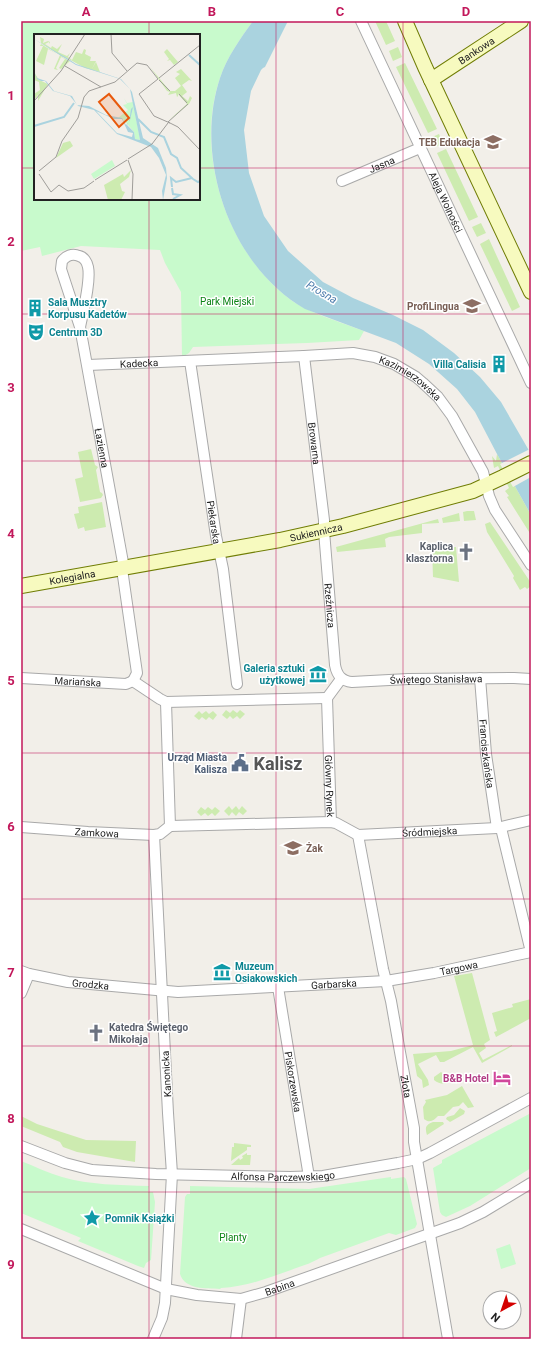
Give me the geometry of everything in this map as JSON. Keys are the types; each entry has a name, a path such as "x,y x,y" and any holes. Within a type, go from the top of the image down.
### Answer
{"street":[{"name":"Aleja Wolności","path":"360,21 531,383"},
{"path":"406,21 431,80 531,292"},
{"name":"Bankowa","path":"431,80 521,21"},
{"name":"Jasna","path":"342,181 420,148"},
{"name":"Łazienna","path":"80,327 87,291 88,267 87,262 80,256 72,254 62,261 61,269 80,327 88,366 123,568 137,673 136,678 133,681"},
{"name":"Kazimierzowska","path":"190,361 343,353 362,354 385,360 416,377 434,394 452,416 483,472 495,510 531,565"},
{"name":"Browarna","path":"304,356 324,520 324,531"},
{"name":"Kadecka","path":"88,366 190,361"},
{"name":"Piekarska","path":"190,361 197,419 223,568 237,684"},
{"name":"Sukiennicza","path":"123,568 219,552 324,531 450,498 486,485 531,463"},
{"name":"Rzeźnicza","path":"324,531 335,665 341,679"},
{"name":"Kolegialna","path":"21,586 123,568"},
{"name":"Mariańska","path":"21,678 126,684 133,681"},
{"name":"Franciszkańska","path":"480,678 486,754 499,828 531,952"},
{"path":"133,681 166,702 327,698 341,679"},
{"name":"Świętego Stanisława","path":"341,679 352,682 401,679 531,679"},
{"name":"Główny Rynek","path":"170,826 331,822 327,698"},
{"path":"154,835 160,834 170,826 166,702"},
{"name":"Śródmiejska","path":"358,835 499,828 531,820"},
{"path":"331,822 336,823 358,835"},
{"name":"Zamkowa","path":"21,827 154,835"},
{"name":"Kanonicka","path":"153,1339 164,1310 172,1174 154,835"},
{"name":"Złota","path":"358,835 414,1128 414,1142 448,1339"},
{"name":"Targowa","path":"386,981 434,973 531,952"},
{"path":"21,993 25,973"},
{"name":"Grodzka","path":"25,973 68,982 162,990"},
{"name":"Garbarska","path":"162,990 178,992 386,981"},
{"name":"Piskorzewska","path":"278,987 309,1177"},
{"name":"Alfonsa Parczewskiego","path":"21,1146 65,1164 92,1170 172,1174 309,1177 417,1159 531,1098"},
{"name":"Babina","path":"21,1229 166,1289 241,1299 266,1292 460,1223 477,1215 531,1183"},
{"path":"236,1339 241,1299"}],"green space":[{"name":"Park Miejski","path":"21,21 253,21 226,63 220,78 213,107 211,138 214,169 222,200 234,229 249,256 269,280 298,305 364,331 359,340 193,347 189,353 182,357 181,292 165,263 160,250 81,246 42,256 40,247 21,251"},
{"path":"375,21 386,21 395,41 386,45"},
{"path":"398,47 402,57 393,61 389,51"},
{"path":"405,63 437,129 428,133 396,67"},
{"path":"439,134 443,144 435,147 430,138"},
{"path":"446,149 478,217 469,221 437,153"},
{"path":"481,223 486,233 477,237 472,227"},
{"path":"489,239 520,307 512,311 480,244"},
{"path":"91,449 95,465 98,467 96,470 100,492 103,495 101,498 80,502 75,479 83,477 78,452"},
{"path":"497,454 531,515 531,535 507,497 509,496 505,491 509,488 498,466 494,468 492,456 496,461"},
{"path":"102,502 106,527 85,531 84,527 78,529 74,514 79,513 78,507"},
{"path":"474,511 476,520 464,521 463,512"},
{"path":"459,513 460,521 443,523 442,518"},
{"path":"438,519 439,523 422,524 422,533 389,537 385,539 386,547 337,552 336,547"},
{"path":"490,522 531,583 531,586 527,589 525,587 520,590 513,578 514,576 487,532 485,524"},
{"path":"456,547 459,582 433,577 432,548"},
{"path":"226,710 230,713 233,710 237,713 240,710 245,714 240,719 237,716 233,719 230,716 227,719 222,715"},
{"path":"199,711 202,714 206,711 209,714 213,711 217,715 213,720 209,717 206,720 202,717 199,720 194,716"},
{"path":"229,806 232,810 236,806 239,810 242,806 247,811 243,815 239,812 236,816 232,812 229,816 224,811"},
{"path":"201,807 205,810 208,807 212,810 215,807 220,811 215,816 212,813 208,816 205,813 201,816 197,812"},
{"path":"472,973 490,1040 484,1044 486,1048 479,1053 483,1060 512,1046 482,1063 473,1047 444,1062 440,1062 436,1055 418,1064 428,1080 429,1085 423,1088 422,1080 417,1076 413,1054 451,1051 473,1045 454,976"},
{"path":"531,999 531,1018 496,1037 494,1032 497,1031 492,1013 513,1007 512,1004"},
{"path":"441,1072 445,1075 448,1081 460,1074 461,1076 445,1084 434,1080 434,1077"},
{"path":"462,1086 474,1107 468,1108 463,1102 459,1106 453,1107 444,1116 438,1116 430,1121 424,1119 423,1107 426,1102 425,1100 447,1095"},
{"path":"460,1108 465,1111 464,1114 450,1122 446,1119 447,1117 454,1115"},
{"path":"531,1113 531,1168 470,1206 446,1217 442,1215 440,1212 433,1168 442,1163 442,1160"},
{"path":"21,1116 37,1124 86,1140 136,1141 135,1162 77,1152 63,1147 60,1142 21,1126"},
{"path":"433,1122 443,1122 444,1124 427,1135 426,1127 428,1124"},
{"path":"234,1143 251,1145 251,1147 247,1147 247,1150 231,1161 232,1147 234,1147"},
{"path":"247,1153 247,1155 251,1155 250,1165 231,1165 239,1158 240,1160 243,1158 242,1156"},
{"path":"21,1161 52,1174 83,1182 149,1186 148,1192 153,1192 155,1202 151,1260 146,1263 144,1268 138,1266 78,1241 81,1238 21,1213"},
{"name":"Planty","path":"391,1177 391,1179 404,1177 406,1179 417,1224 415,1228 396,1235 389,1233 291,1270 257,1282 239,1286 220,1289 191,1286 186,1283 180,1274 185,1197 187,1194 190,1194 190,1186 309,1189"},
{"path":"510,1244 516,1264 501,1269 496,1249"}],"water":[{"name":"Prosna","path":"253,21 288,21 251,91 244,130 249,173 264,216 288,251 323,282 353,298 423,330 454,353 480,377 501,402 531,454 531,515 475,412 457,389 429,364 396,343 305,309 279,290 257,267 238,239 225,208 216,176 211,142 213,109 220,78 226,63"}],"pier":[{"path":"530,449 531,477 513,487 500,464"}],"place":[{"name":"TEB Edukacja","path":"493,142"},
{"name":"ProfiLingua","path":"472,306"},
{"name":"Sala Musztry Korpusu Kadetów","path":"35,308"},
{"name":"Centrum 3D","path":"36,332"},
{"name":"Villa Calisia","path":"499,364"},
{"name":"Kaplica klasztorna","path":"466,552"},
{"name":"Galeria sztuki użytkowej","path":"318,674"},
{"name":"Urząd Miasta Kalisza","path":"240,763"},
{"name":"Żak","path":"293,848"},
{"name":"Muzeum Osiakowskich","path":"222,972"},
{"name":"Katedra Świętego Mikołaja","path":"96,1033"},
{"name":"B&B Hotel","path":"502,1078"},
{"name":"Pomnik Książki","path":"92,1218"}],"district":[{"name":"Kalisz","path":"278,764"}]}
